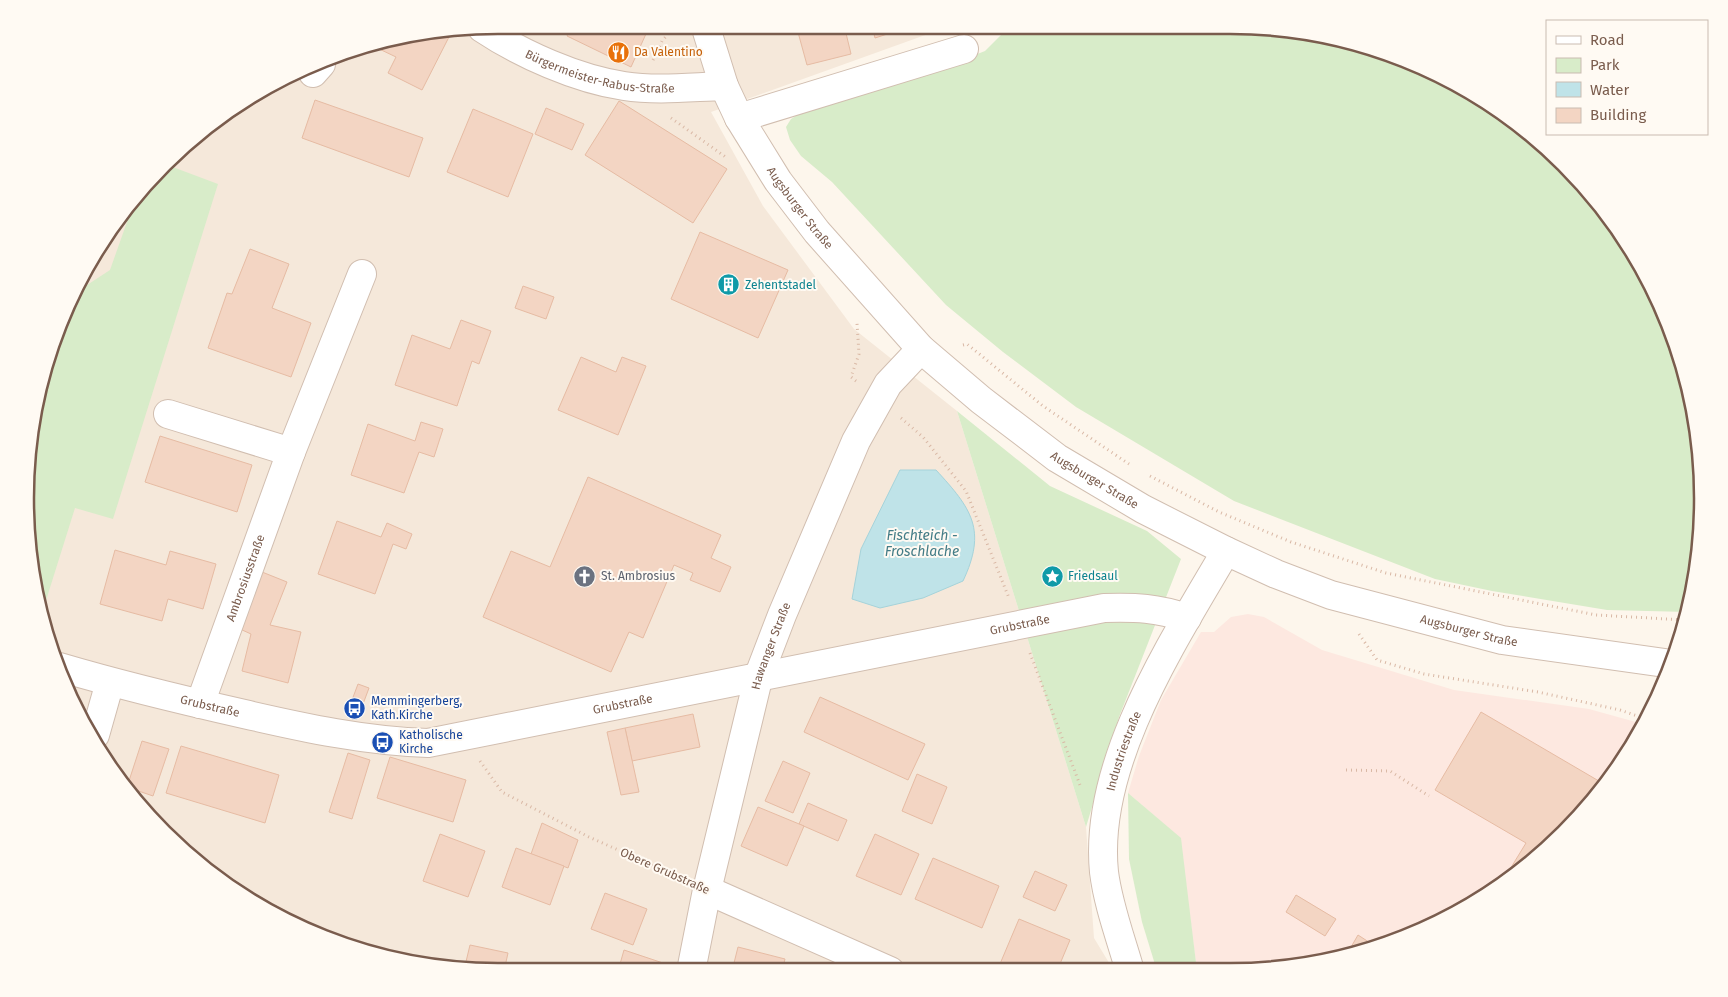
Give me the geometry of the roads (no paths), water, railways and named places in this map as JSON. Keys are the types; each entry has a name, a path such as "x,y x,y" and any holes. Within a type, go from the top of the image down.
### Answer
{"street":[{"name":"Bürgermeister-Rabus-Straße","path":"494,34 548,62 623,86 648,88 724,86"},
{"name":"Augsburger Straße","path":"708,34 724,86 739,118 778,181 817,232 921,349 981,400 1057,458 1143,509 1226,551 1276,574 1331,594 1502,640 1664,663"},
{"path":"739,118 964,49"},
{"name":"Ambrosiusstraße","path":"200,704 291,452 362,274"},
{"name":"Hawanger Straße","path":"693,963 707,890 759,675 782,615 852,450 888,384 921,349"},
{"path":"168,414 291,452"},
{"name":"Industriestraße","path":"1128,963 1112,911 1104,872 1104,835 1110,795 1119,760 1132,727 1187,618 1226,551"},
{"name":"Grubstraße","path":"67,670 200,704 331,734 383,742 428,743 759,675 1104,608 1136,607 1160,609 1187,618"},
{"path":"96,731 110,682"},
{"name":"Obere Grubstraße","path":"707,890 872,963"}],"water":[{"name":"Fischteich - Froschlache","path":"900,470 936,470 967,509 972,521 974,548 963,581 923,598 880,608 852,599 861,549"}],"place":[{"name":"Da Valentino","path":"618,52"},
{"name":"Zehentstadel","path":"729,285"},
{"name":"St. Ambrosius","path":"585,576"},
{"name":"Friedsaul","path":"1052,576"},
{"name":"Memmingerberg, Kath.Kirche","path":"355,708"},
{"name":"Katholische Kirche","path":"383,742"}]}
